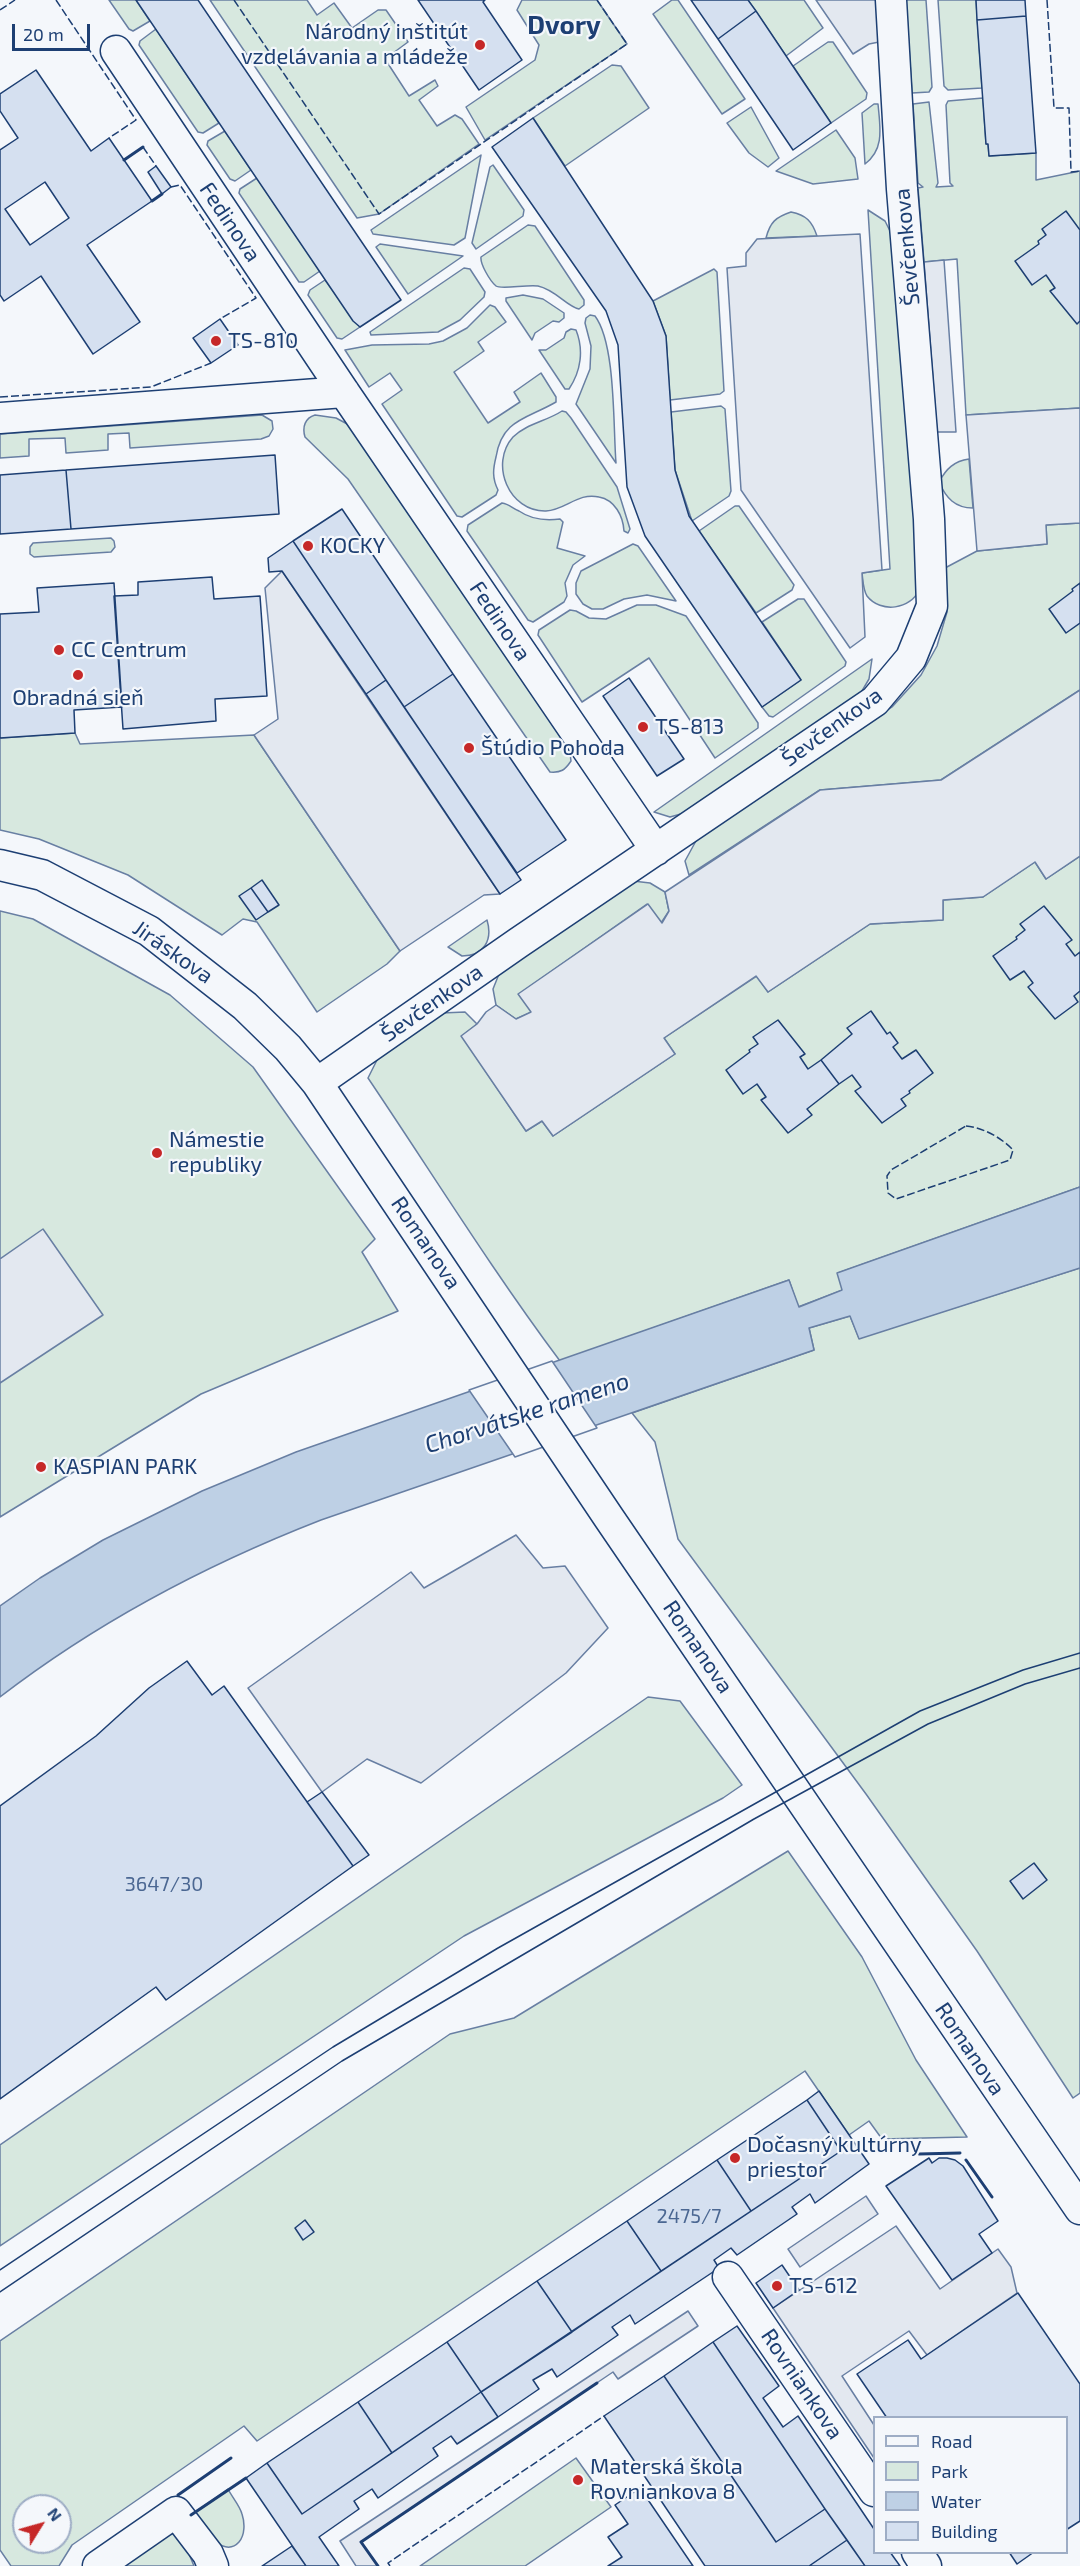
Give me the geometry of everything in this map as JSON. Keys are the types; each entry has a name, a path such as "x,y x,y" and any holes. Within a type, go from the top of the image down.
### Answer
{"street":[{"name":"Ševčenkova","path":"317,1083 875,701 911,658 932,606 928,507 902,189 891,0"},
{"name":"Fedinova","path":"116,51 344,392 656,850"},
{"path":"0,418 344,392"},
{"name":"Jiráskova","path":"0,865 42,875 149,931 245,1006 288,1048 317,1083"},
{"name":"Romanova","path":"317,1083 583,1479 1080,2209"},
{"name":"Rovniankova","path":"728,2277 873,2490"},
{"path":"98,2566 176,2512 208,2554 213,2566"}],"green space":[{"path":"109,0 136,0 150,21 133,31 129,29"},
{"path":"210,0 307,0 317,15 334,3 352,28 378,10 386,10 408,42 385,59 409,96 435,80 438,86 419,100 437,126 455,115 462,119 479,144 379,214 357,218"},
{"path":"522,0 597,0 627,44 485,140 466,107 535,60 539,45 517,10"},
{"path":"672,0 678,0 745,99 722,114 653,14"},
{"path":"748,0 804,0 823,28 786,56"},
{"path":"906,0 926,0 932,87 929,92 912,93"},
{"path":"938,0 976,0 982,88 948,90 944,86"},
{"path":"156,29 219,123 203,133 198,132 139,45 140,41"},
{"path":"828,42 833,42 867,93 866,99 831,123 793,66"},
{"path":"612,65 621,66 649,108 565,166 533,118"},
{"path":"983,98 989,156 1036,153 1036,180 1080,171 1080,408 966,415 957,259 924,262 918,188 923,187 918,183 913,104 929,102 938,183 936,187 953,186 950,183 946,105 948,101"},
{"path":"874,104 878,104 880,137 876,152 865,164 862,113"},
{"path":"751,107 779,158 768,167 749,153 727,123"},
{"path":"836,130 855,158 858,179 813,184 776,171"},
{"path":"225,131 251,170 235,181 230,179 207,145 208,141"},
{"path":"481,155 465,238 454,245 373,234 371,230"},
{"path":"493,165 524,210 523,216 476,249 472,243 490,167"},
{"path":"257,178 320,271 304,282 299,282 239,193 240,189"},
{"path":"868,210 885,221 894,239 919,590 909,601 895,607 880,605 867,596 862,573 890,569"},
{"path":"791,212 808,220 817,236 766,238 774,221"},
{"path":"528,225 535,226 584,300 584,305 579,309 544,288 538,286 499,287 488,276 481,257"},
{"path":"380,244 463,256 408,294 376,247"},
{"path":"464,268 470,269 485,292 484,297 460,320 438,332 371,335 370,332"},
{"path":"714,269 717,272 724,391 720,394 670,400 666,336 653,301"},
{"path":"325,280 360,327 342,339 337,338 308,295 310,290"},
{"path":"523,295 543,299 564,313 564,318 559,322 553,321 535,333 532,340 506,301 506,298"},
{"path":"490,305 495,307 506,322 478,342 484,351 454,372 488,423 520,402 514,392 541,373 556,397 556,402 510,427 499,444 494,466 494,477 498,490 496,495 462,517 457,516 382,404 402,390 390,373 369,387 345,350 372,345 429,344 443,341 467,328"},
{"path":"590,315 595,316 607,346 612,386 616,463 576,404 590,369 591,346 585,323 586,318"},
{"path":"571,329 576,330 580,345 580,360 573,382 569,389 565,389 539,350 546,350 564,338 566,332"},
{"path":"721,406 725,409 731,491 729,496 692,521 675,470 671,412"},
{"path":"562,411 571,418 617,487 630,529 628,533 624,531 622,520 614,505 605,499 585,497 560,508 546,511 522,504 507,485 503,473 503,460 506,448 513,437 524,429"},
{"path":"262,415 272,421 273,429 269,436 261,439 130,448 129,433 108,434 108,450 66,453 65,438 29,439 29,456 0,458 0,434"},
{"path":"315,415 336,418 351,426 569,746 571,761 565,769 550,772 348,479 305,437 305,423"},
{"path":"969,459 973,508 961,506 952,501 939,482 951,466"},
{"path":"502,503 534,518 560,519 563,522 557,548 585,556 573,565 565,583 567,596 564,602 533,622 528,620 467,531 468,525"},
{"path":"735,506 739,506 794,585 792,590 756,613 699,531"},
{"path":"1080,523 1080,690 941,780 820,790 689,875 685,861 697,839 892,707 921,675 937,646 947,612 945,568 977,551 1047,544 1046,525"},
{"path":"111,538 115,547 111,552 34,557 30,554 30,547 33,543"},
{"path":"633,544 638,546 676,601 647,595 624,599 603,609 592,609 583,604 576,594 576,583 581,571"},
{"path":"798,599 804,599 846,662 845,666 773,717 769,716 762,707 801,680 762,622"},
{"path":"637,605 656,605 686,616 758,723 758,728 715,758 649,658 582,702 538,635 539,630 570,610 589,618 606,619"},
{"path":"872,659 869,679 859,696 688,812 670,817 654,812"},
{"path":"75,733 80,744 254,735 400,951 387,964 317,1012 257,922 243,919 222,935 128,875 39,839 0,830 0,738"},
{"path":"1080,856 1080,1187 838,1273 843,1290 798,1307 789,1280 560,1361 486,1257 368,1078 378,1058 442,1013 465,1012 477,1024 462,1036 526,1131 542,1121 553,1136 675,1054 664,1038 757,976 768,992 870,924 943,920 943,900 983,897 1035,862 1046,879"},
{"path":"633,881 650,883 665,892 669,911 661,923 647,904 519,994 532,1012 516,1019 496,1005 493,989 499,974"},
{"name":"Námestie republiky","path":"0,911 33,919 170,995 253,1067 375,1239 362,1252 398,1311 201,1394 0,1517"},
{"path":"487,920 488,940 481,950 462,956 448,947"},
{"path":"1080,1268 1080,2093 1073,2098 977,1951 866,1794 678,1539 655,1442 632,1413 814,1350 809,1328 850,1316 859,1338"},
{"path":"648,1697 680,1701 742,1785 723,1798 464,1936 0,2246 0,2145"},
{"path":"788,1851 862,1957 916,2060 967,2137 882,2139 869,2121 849,2135 805,2071 257,2441 244,2426 72,2545 72,2494 12,2494 12,2554 66,2554 59,2566 11,2566 0,2550 0,2341 450,2034 514,2018"},
{"path":"576,2458 611,2507 525,2566 420,2566"},
{"path":"228,2489 241,2511 244,2529 239,2542 226,2547 212,2539 191,2515"},
{"path":"166,2532 175,2533 187,2549 194,2566 120,2566"}],"shaded area":[{"path":"816,0 876,0 879,42 869,44 853,54"},
{"path":"860,234 882,570 862,573 865,637 850,648 741,490 727,268 746,266 746,253 757,239"},
{"path":"944,260 956,432 937,432 924,262"},
{"path":"1080,408 1080,523 1046,525 1047,544 977,551 966,415"},
{"path":"282,571 500,894 484,895 400,951 254,735 278,719 265,588"},
{"path":"1080,690 1080,856 1046,879 1035,862 983,897 943,900 943,920 870,924 768,992 756,976 664,1038 675,1054 553,1136 542,1121 526,1131 461,1036 496,1005 516,1019 531,1012 518,994 648,904 662,923 669,911 665,892 820,790 941,780"},
{"path":"43,1229 103,1315 0,1383 0,1259"},
{"path":"516,1535 543,1568 565,1566 608,1628 566,1673 421,1783 367,1759 322,1792 248,1688 411,1572 424,1588"},
{"path":"866,2196 878,2214 800,2267 788,2249"},
{"path":"896,2226 940,2289 998,2249 1011,2267 1017,2293 927,2355 909,2331 842,2376 873,2423 873,2457 773,2308"},
{"path":"688,2311 698,2326 618,2379 613,2372 361,2542 378,2566 356,2566 340,2541"}],"water":[{"name":"Chorvátske rameno","path":"1080,1187 1080,1268 859,1339 850,1316 809,1328 814,1350 321,1520 237,1556 154,1597 75,1644 0,1697 0,1606 40,1578 103,1540 202,1491 296,1452 789,1280 799,1307 842,1290 837,1273"}],"pier":[{"path":"552,1361 597,1428 515,1457 469,1390"}],"building":[{"path":"136,0 198,0 401,300 360,327 353,321"},
{"name":"Národný inštitút vzdelávania a mládeže","path":"418,0 485,0 483,2 522,60 479,90"},
{"path":"691,0 748,0 756,11 718,39"},
{"path":"976,0 1025,0 1026,16 977,20"},
{"path":"756,11 831,123 793,150 718,39"},
{"path":"1026,16 1036,153 989,156 988,144 986,144 977,20"},
{"path":"36,70 91,151 109,138 152,201 87,245 140,322 93,354 41,276 4,301 0,295 0,150 18,138 0,111 0,94","holes":["45,182 69,218 30,245 5,209"]},
{"path":"533,118 653,301 666,336 675,470 689,516 801,680 762,707 645,536 627,487 618,345 606,311 492,147"},
{"path":"156,166 171,187 162,194 148,172"},
{"path":"1066,211 1080,230 1080,321 1077,324 1050,291 1055,288 1046,275 1032,285 1015,261 1039,244 1038,241 1046,235 1042,229"},
{"name":"TS-810","path":"220,319 238,345 211,363 193,338"},
{"path":"275,455 279,514 71,529 66,470"},
{"path":"66,470 71,529 0,534 0,475"},
{"path":"342,509 453,674 404,707 293,541"},
{"path":"293,541 386,680 366,694 282,571 269,572 268,558"},
{"path":"212,577 214,599 260,596 267,696 215,699 216,721 123,729 114,596 138,595 138,582"},
{"name":"CC Centrum","path":"114,583 122,707 74,710 75,733 0,738 0,614 39,612 37,588"},
{"path":"1080,583 1080,623 1066,633 1049,609"},
{"path":"453,674 566,840 517,873 404,707"},
{"name":"TS-813","path":"629,678 684,759 657,776 603,696"},
{"path":"386,680 521,880 500,894 366,694"},
{"path":"262,880 279,905 268,912 251,888"},
{"path":"251,888 268,912 256,920 239,896"},
{"path":"1044,906 1072,940 1066,944 1075,956 1080,952 1080,991 1074,996 1078,1002 1055,1019 1028,987 1033,983 1024,971 1010,980 993,956 1017,939 1016,937 1025,930 1020,924"},
{"path":"871,1011 887,1034 890,1032 898,1043 893,1047 902,1059 916,1050 933,1073 901,1099 906,1106 882,1123 855,1091 861,1087 852,1075 839,1084 821,1060 852,1034 847,1028"},
{"path":"778,1020 805,1054 800,1057 808,1069 821,1060 839,1084 807,1109 812,1115 788,1133 761,1100 766,1097 757,1084 743,1094 726,1070 758,1044 753,1037"},
{"path":"187,1661 212,1695 224,1686 353,1866 166,2000 156,1987 0,2099 0,1806 96,1736 149,1688"},
{"path":"322,1792 369,1855 353,1866 307,1802"},
{"path":"1034,1863 1047,1880 1023,1899 1010,1881"},
{"path":"819,2091 869,2164 815,2203 810,2194 792,2207 797,2214 737,2255 731,2248 714,2260 719,2268 635,2324 630,2315 612,2327 618,2335 557,2377 552,2369 533,2380 539,2389 498,2417 481,2392 841,2151 807,2100"},
{"path":"807,2100 841,2151 751,2211 717,2160"},
{"path":"929,2158 932,2163 939,2158 947,2158 963,2166 998,2221 979,2234 992,2253 952,2280 886,2186"},
{"path":"717,2160 751,2211 661,2271 627,2221"},
{"path":"305,2220 314,2232 303,2240 295,2228"},
{"path":"627,2221 661,2271 572,2332 537,2281"},
{"name":"TS-612","path":"782,2265 799,2290 773,2308 756,2283"},
{"path":"537,2281 572,2332 481,2392 447,2342"},
{"path":"1018,2293 1080,2384 1080,2521 1068,2529 1068,2416 886,2416 857,2374 908,2340 921,2359"},
{"path":"737,2326 779,2386 763,2398 783,2427 798,2416 873,2528 873,2554 891,2554 900,2566 865,2566 713,2342"},
{"path":"447,2342 481,2392 392,2453 358,2402"},
{"path":"713,2342 825,2509 776,2542 664,2376"},
{"path":"664,2376 776,2542 825,2509 847,2540 809,2566 705,2566 604,2416"},
{"path":"481,2392 498,2417 457,2444 451,2436 433,2448 438,2456 378,2498 372,2489 354,2501 359,2509 319,2537 339,2566 306,2566 246,2478 267,2463 302,2514"},
{"path":"358,2402 392,2453 302,2514 267,2463"},
{"path":"640,2488 693,2566 608,2566 622,2557 608,2537 628,2524 615,2505"},
{"path":"847,2540 865,2566 809,2566"},
{"path":"292,2546 306,2566 262,2566"},
{"path":"1010,2554 1031,2554 1017,2564"}],"tram line":[{"path":"0,2270 333,2047 498,1948 920,1711 1023,1670 1080,1653"},
{"path":"0,2292 342,2061 754,1819 928,1724 1025,1684 1080,1668"}],"fence":[{"path":"0,10 15,0"},
{"path":"56,0 136,120 109,138"},
{"path":"234,0 379,214 627,44 597,0"},
{"path":"1047,0 1054,108 1069,108 1071,172 1080,171"},
{"path":"143,147 156,166"},
{"path":"171,187 180,185 256,298 220,319"},
{"path":"0,397 151,387 211,363"},
{"path":"966,1126 985,1131 1003,1141 1013,1150 1010,1160 896,1199 888,1193 887,1176 891,1170 966,1126"},
{"path":"390,2566 388,2563 604,2416"}],"wall":[{"path":"124,160 143,147"},
{"path":"152,201 162,194"},
{"path":"919,2154 960,2153"},
{"path":"966,2160 992,2197"},
{"path":"378,2566 361,2542 597,2383"},
{"path":"178,2495 231,2458"},
{"path":"191,2515 246,2478"}],"place":[{"name":"Národný inštitút vzdelávania a mládeže","path":"480,45"},
{"name":"TS-810","path":"216,341"},
{"name":"KOCKY","path":"308,546"},
{"name":"CC Centrum","path":"59,650"},
{"name":"Obradná sieň","path":"78,675"},
{"name":"TS-813","path":"643,727"},
{"name":"Štúdio Pohoda","path":"469,748"},
{"name":"Námestie republiky","path":"157,1153"},
{"name":"KASPIAN PARK","path":"41,1467"},
{"name":"Dočasný kultúrny priestor","path":"735,2158"},
{"name":"TS-612","path":"777,2286"},
{"name":"Materská škola Rovniankova 8","path":"578,2480"}],"district":[{"name":"Dvory","path":"564,25"}]}
